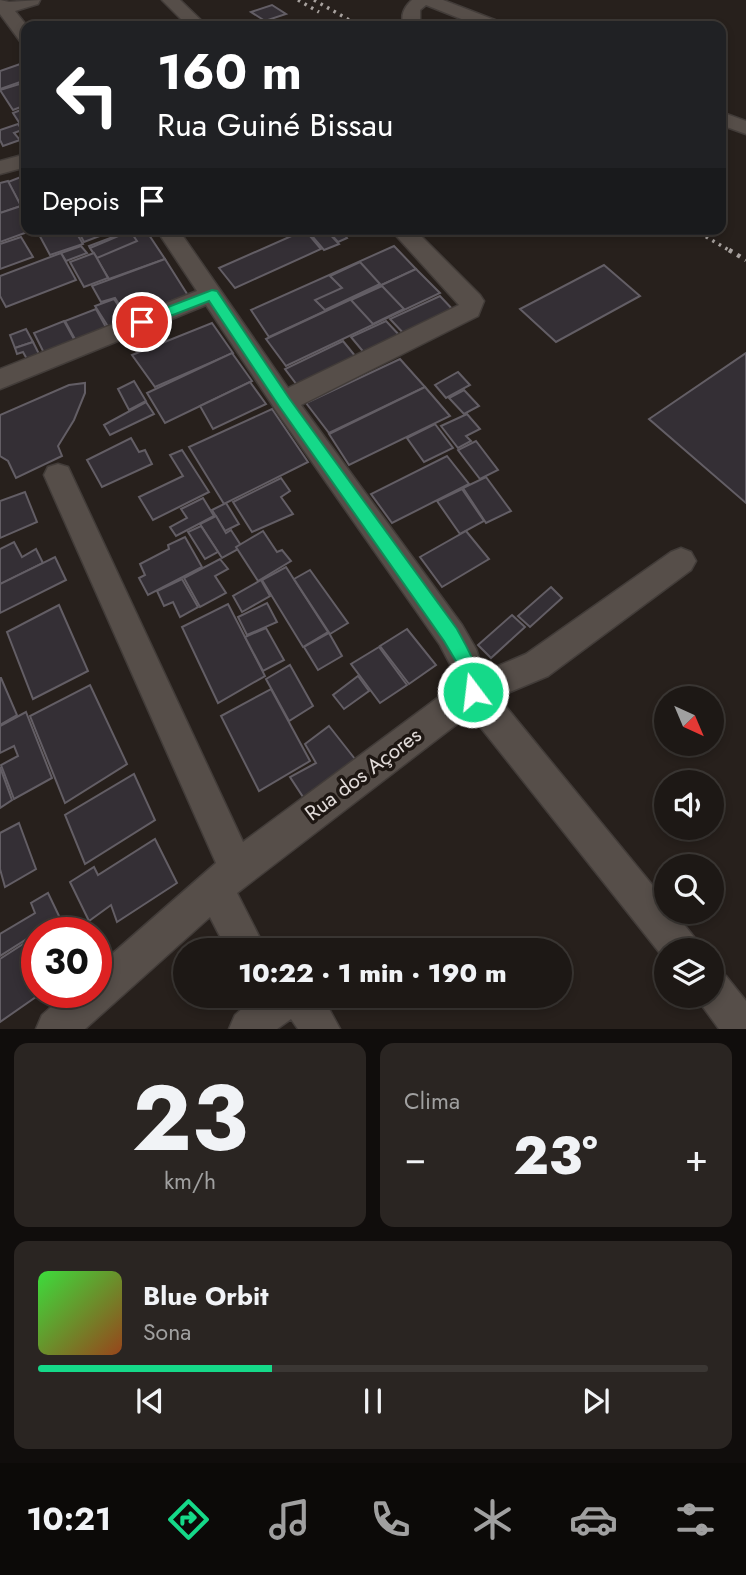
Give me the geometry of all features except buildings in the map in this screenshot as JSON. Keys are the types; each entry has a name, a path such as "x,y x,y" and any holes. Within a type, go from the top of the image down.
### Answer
{"street":[{"path":"21,31 2,6 32,0"},
{"path":"170,0 193,21"},
{"path":"411,21 412,9 422,0"},
{"path":"428,0 481,21"},
{"path":"0,168 21,162"},
{"path":"171,235 284,402 451,635 465,660 473,692 671,938"},
{"path":"284,402 470,310 472,301 407,235"},
{"path":"1,376 212,294"},
{"path":"58,475 226,879 243,938"},
{"name":"Rua dos Açores","path":"56,1029 226,879 473,692 537,666 681,561"},
{"path":"265,1010 295,998 307,1007 320,1029"},
{"path":"724,1005 744,1029"}],"railway":[{"path":"298,0 319,12"},
{"path":"314,0 351,21"},
{"path":"703,235 732,252"},
{"path":"729,250 746,260"}],"route":[{"path":"142,322 212,294 284,402 451,635 465,660 473,692"}]}
